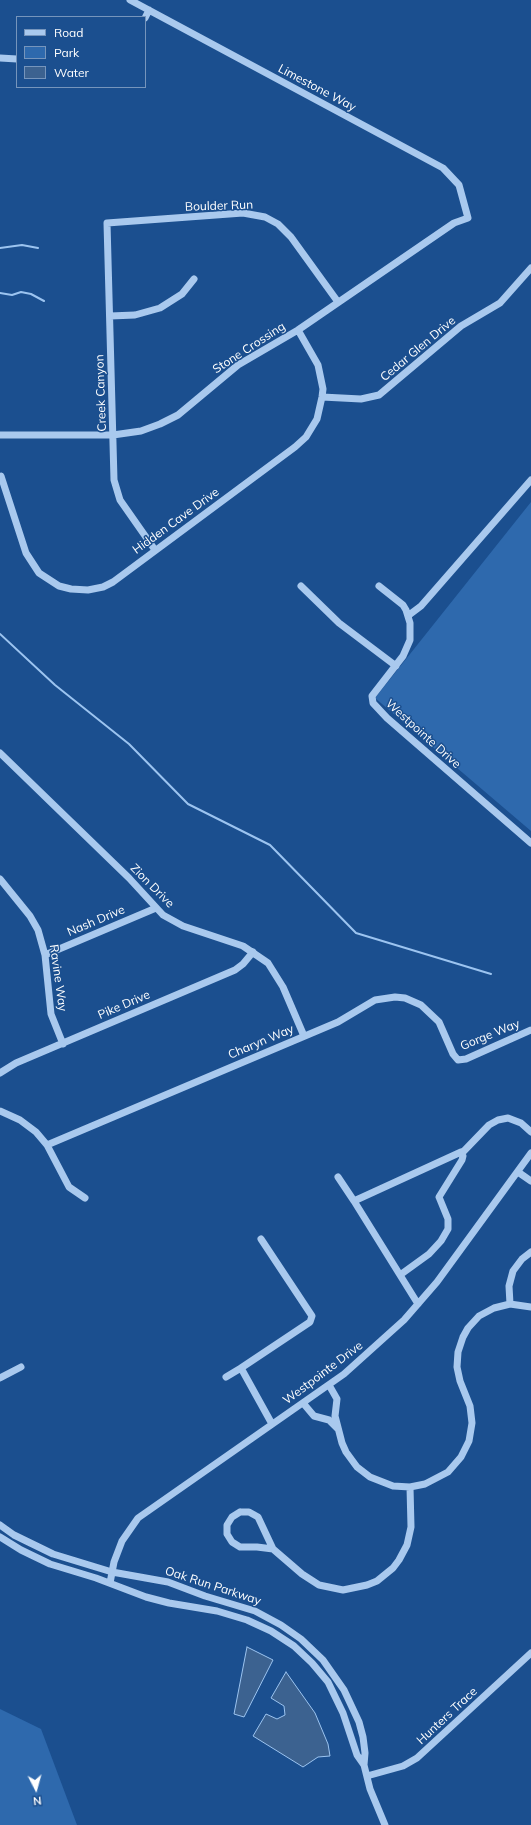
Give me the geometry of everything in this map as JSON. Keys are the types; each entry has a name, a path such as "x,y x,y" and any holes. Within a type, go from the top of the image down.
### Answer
{"street":[{"name":"Limestone Way","path":"130,0 443,168 459,185 468,218"},
{"path":"146,16 149,10"},
{"path":"0,58 16,59"},
{"name":"Boulder Run","path":"107,223 243,213 265,216 278,224 288,233 338,302"},
{"name":"Stone Crossing","path":"0,435 113,435 152,428 178,415 238,365 298,330 454,223 468,218"},
{"name":"Creek Canyon","path":"107,223 114,480 117,491 129,513 155,550"},
{"name":"Cedar Glen Drive","path":"322,397 361,399 378,395 461,326 500,303 531,268"},
{"path":"110,316 135,315 164,307 182,294 194,279"},
{"name":"Hidden Cave Drive","path":"1,476 26,553 39,573 59,586 88,590 103,587 113,582 295,447 312,429 320,410 322,397 318,365 298,330"},
{"path":"379,586 402,604 409,615 421,606 531,480"},
{"path":"301,586 339,622 396,666"},
{"name":"Westpointe Drive","path":"409,615 410,632 408,647 396,666 372,696 373,703 387,718 531,843"},
{"name":"Zion Drive","path":"0,753 123,873 163,915 183,926 243,946 253,952 272,968 288,997 304,1036"},
{"name":"Ravine Way","path":"0,879 34,922 38,930 45,955 51,1014 63,1044"},
{"name":"Nash Drive","path":"45,955 156,908"},
{"name":"Pike Drive","path":"0,1073 16,1063 235,970 243,964 253,952"},
{"name":"Charyn Way","path":"47,1145 338,1022 375,1000 395,997 405,998 421,1005 435,1017 444,1030 452,1054 458,1060"},
{"name":"Gorge Way","path":"458,1060 466,1059 531,1030"},
{"path":"0,1111 15,1117 30,1127 47,1145 69,1187 85,1198"},
{"path":"400,1274 429,1254 441,1241 448,1229 448,1219 439,1197 462,1160 462,1153 489,1125 498,1120 508,1118 520,1123 531,1132"},
{"path":"354,1201 458,1152 462,1153"},
{"name":"Westpointe Drive","path":"110,1583 122,1541 138,1518 329,1385 365,1356 418,1304 437,1282 531,1153"},
{"path":"518,1172 531,1181"},
{"path":"338,1176 418,1304"},
{"path":"226,1377 310,1322 312,1316 261,1239"},
{"path":"510,1304 509,1286 513,1271 522,1259 531,1252"},
{"path":"329,1385 337,1399 336,1411 338,1429 346,1452 351,1461 363,1473 385,1484 410,1487 425,1484 441,1477 455,1465 465,1449 471,1432 472,1419 470,1406 458,1374 457,1359 460,1345 468,1328 479,1316 494,1308 510,1304 531,1307"},
{"path":"0,1378 21,1367"},
{"path":"241,1368 272,1424"},
{"path":"303,1403 314,1416 325,1419 338,1429"},
{"path":"325,1419 336,1411"},
{"path":"273,1549 257,1547 244,1548 235,1545 227,1534 229,1520 240,1512 254,1514 260,1521 267,1539 273,1549 302,1574 319,1585 343,1590 355,1589 372,1583 393,1568 407,1545 411,1527 410,1487"},
{"name":"Oak Run Parkway","path":"0,1525 14,1535 53,1554 112,1572 168,1582 205,1596 268,1616 301,1640 323,1660 332,1672 352,1706 363,1737 365,1753 364,1765"},
{"name":"Oak Run Parkway","path":"0,1537 50,1564 158,1600 240,1617 271,1631 294,1646 312,1663 328,1682 343,1713 357,1755 364,1765 375,1804 385,1825"},
{"name":"Hunters Trace","path":"367,1776 403,1766 417,1758 531,1653"}],"green space":[{"path":"531,502 531,831 375,698"},
{"path":"0,1709 41,1729 77,1825 0,1825"}],"water":[{"path":"247,1647 273,1660 244,1717 234,1714"},
{"path":"286,1672 315,1713 328,1744 330,1756 318,1757 303,1767 253,1736 266,1714 277,1719 285,1715 284,1706 271,1698"}],"waterway":[{"path":"0,248 22,245 38,248"},
{"path":"0,293 12,295 21,292 31,294 44,301"},
{"path":"0,634 55,685 129,744 188,804 270,845 356,933 491,974"}]}
